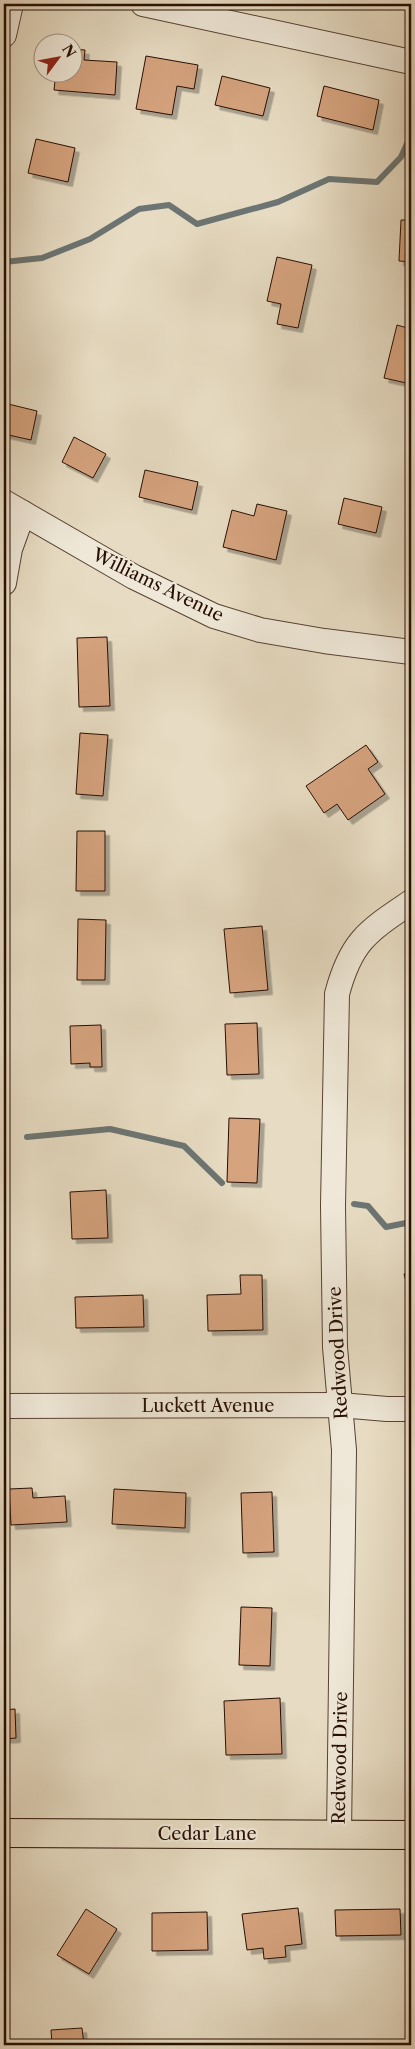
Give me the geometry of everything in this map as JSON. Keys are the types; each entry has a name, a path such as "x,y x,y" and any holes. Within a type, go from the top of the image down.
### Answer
{"main road":[{"name":"Cedar Lane","path":"4,1833 411,1835"}],"street":[{"path":"4,35 11,4"},
{"path":"143,4 411,62"},
{"path":"4,583 10,550 13,508"},
{"name":"Williams Avenue","path":"13,508 134,577 214,616 260,630 324,641 411,652"},
{"name":"Redwood Drive","path":"338,1835 344,1450 335,1347 333,1206 337,994 343,970 355,948 371,930 411,902"},
{"name":"Luckett Avenue","path":"4,1406 340,1405 411,1409"}],"building":[{"path":"82,50 85,50 84,60 117,62 115,95 54,90 55,82 82,82"},
{"path":"146,56 198,65 194,89 177,86 172,115 136,109"},
{"path":"222,76 270,88 263,116 215,105"},
{"path":"324,86 379,100 373,130 317,116"},
{"path":"36,139 75,148 68,182 28,173"},
{"path":"401,220 411,220 411,262 399,261"},
{"path":"277,257 312,265 298,328 277,324 281,304 267,301"},
{"path":"397,325 411,329 411,384 384,378"},
{"path":"4,403 37,411 31,440 4,434"},
{"path":"74,437 106,454 93,478 62,462"},
{"path":"145,470 198,482 192,510 139,497"},
{"path":"344,498 382,507 376,533 338,524"},
{"path":"257,504 287,511 276,560 223,547 232,510 254,516"},
{"path":"107,637 110,706 79,707 77,638"},
{"path":"80,733 108,735 103,796 76,794"},
{"path":"366,745 378,762 368,769 385,794 348,820 337,804 324,813 306,786"},
{"path":"77,831 105,831 105,891 76,891"},
{"path":"78,919 106,920 105,980 77,980"},
{"path":"262,926 268,990 230,993 224,929"},
{"path":"257,1023 259,1074 227,1075 225,1024"},
{"path":"101,1025 102,1067 90,1067 90,1063 71,1064 70,1026"},
{"path":"410,1067 411,1067 411,1112"},
{"path":"229,1118 260,1119 257,1183 227,1182"},
{"path":"106,1190 108,1238 72,1239 70,1192"},
{"path":"411,1272 411,1300 404,1274"},
{"path":"240,1275 262,1275 263,1330 208,1331 207,1295 241,1294"},
{"path":"143,1295 144,1327 76,1328 75,1297"},
{"path":"32,1488 33,1498 65,1496 67,1522 11,1525 9,1489"},
{"path":"114,1489 186,1493 185,1528 112,1524"},
{"path":"272,1492 274,1552 243,1553 241,1493"},
{"path":"241,1607 272,1608 270,1666 239,1665"},
{"path":"280,1698 282,1754 226,1755 224,1701"},
{"path":"15,1709 16,1738 4,1739 4,1710"},
{"path":"298,1908 302,1944 285,1946 286,1957 264,1959 263,1948 247,1950 242,1914"},
{"path":"86,1909 117,1929 89,1974 57,1955"},
{"path":"400,1909 401,1935 336,1936 335,1910"},
{"path":"207,1912 208,1950 152,1951 152,1913"},
{"path":"82,2028 84,2045 52,2045 51,2030"}],"waterway":[{"path":"4,262 42,258 90,239 139,209 169,205 197,224 278,202 329,179 377,182 401,157 411,135"},
{"path":"27,1137 110,1129 184,1146 222,1183"},
{"path":"354,1204 368,1206 386,1227 411,1222"}]}
